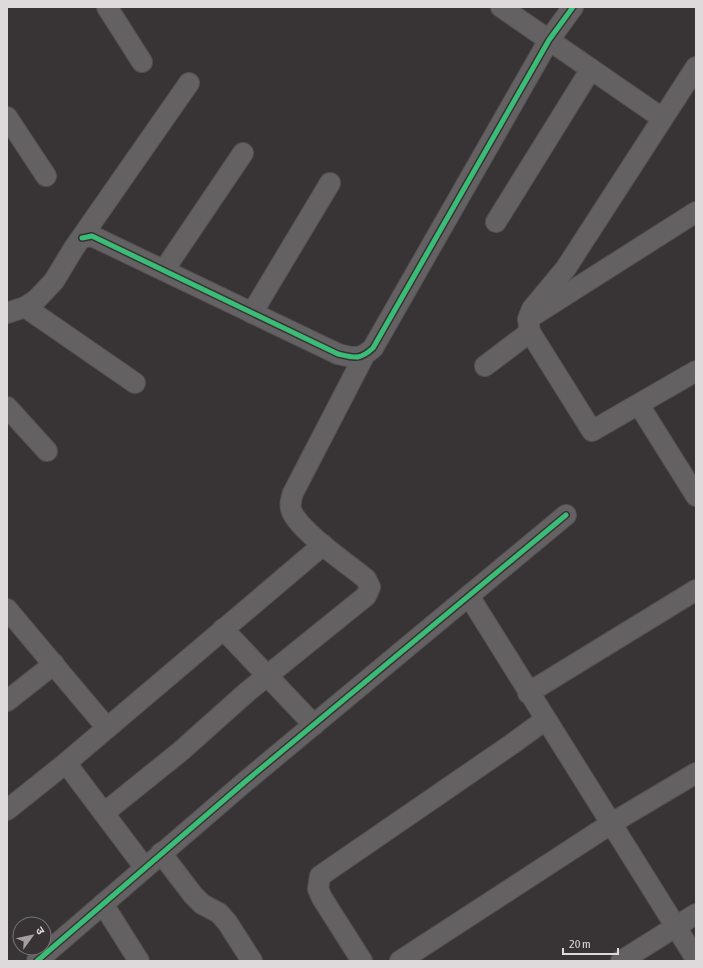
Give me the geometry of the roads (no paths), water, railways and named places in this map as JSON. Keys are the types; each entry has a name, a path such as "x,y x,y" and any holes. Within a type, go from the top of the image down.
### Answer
{"street":[{"path":"501,7 662,118"},
{"path":"104,813 181,751 267,676 369,592 369,584 366,579 323,545 296,518 290,504 293,493 364,356 373,348 549,40 573,7"},
{"path":"114,9 142,62"},
{"path":"496,222 591,69"},
{"path":"693,79 662,118 566,268 532,309 529,326 592,431 696,371"},
{"path":"16,310 36,300 54,282 82,238 189,83"},
{"path":"7,117 46,176"},
{"path":"164,270 243,153"},
{"path":"252,313 330,183"},
{"path":"485,366 529,326 696,212"},
{"path":"82,238 92,236 338,354 353,358 364,356"},
{"path":"16,310 135,382"},
{"path":"639,405 696,496"},
{"path":"7,407 47,451"},
{"path":"37,961 161,853 566,515"},
{"path":"7,810 66,763 323,545"},
{"path":"528,693 696,590"},
{"path":"469,596 528,693 612,823 674,926 696,959"},
{"path":"7,609 107,728"},
{"path":"223,630 314,725"},
{"path":"7,700 54,664"},
{"path":"362,961 318,890 320,876 545,720"},
{"path":"66,763 144,868"},
{"path":"400,961 612,823 696,772"},
{"path":"161,853 193,895 202,904 219,913 227,922 252,961"},
{"path":"103,904 139,961"},
{"path":"621,961 674,926 696,914"}]}
